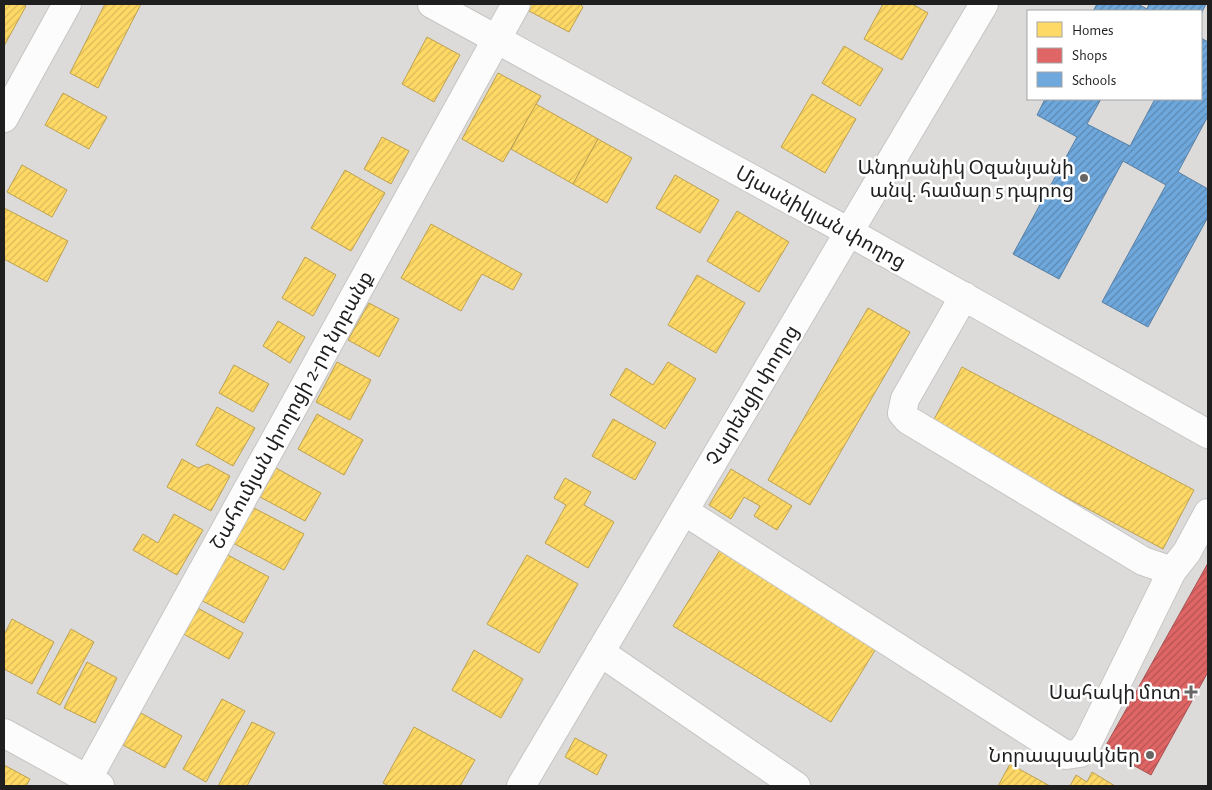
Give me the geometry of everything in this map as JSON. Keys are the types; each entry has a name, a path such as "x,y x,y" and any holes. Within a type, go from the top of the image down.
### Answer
{"street":[{"path":"4,118 67,4"},
{"name":"Մյասնիկյան փողոց","path":"432,4 964,296 1208,434"},
{"name":"Շահումյան փողոցի 2-րդ նրբանք","path":"94,783 495,39 516,4"},
{"name":"Չարենցի փողոց","path":"521,786 984,4"},
{"path":"964,296 905,399 902,413 908,420 1143,560 1172,571"},
{"path":"684,510 1066,755 1080,753 1088,742 1172,571 1187,552 1208,513"},
{"path":"600,652 766,777 796,786"},
{"path":"4,733 94,783"}],"shaded area":[{"path":"4,4 1208,4 1208,786 4,786"}],"building: Homes":[{"path":"4,4 22,4 26,6 4,46"},
{"path":"105,4 141,4 98,88 70,73"},
{"path":"531,4 580,4 583,7 569,32 527,10"},
{"path":"883,4 912,4 928,13 902,60 864,39"},
{"path":"427,37 460,55 434,102 402,84"},
{"path":"844,46 883,69 860,106 822,83"},
{"path":"498,73 541,96 503,162 462,139"},
{"path":"63,93 107,117 89,149 45,125"},
{"path":"812,94 856,119 825,173 781,147"},
{"path":"536,104 598,139 573,184 511,149"},
{"path":"382,137 409,151 391,184 364,169"},
{"path":"598,139 632,158 607,203 573,184"},
{"path":"22,165 67,190 52,217 7,192"},
{"path":"345,170 385,193 351,251 311,228"},
{"path":"675,175 719,200 700,233 656,208"},
{"path":"4,208 68,241 47,282 4,259"},
{"path":"737,211 789,242 759,292 707,261"},
{"path":"431,224 522,274 513,290 482,274 461,311 401,278"},
{"path":"305,257 336,275 313,316 282,298"},
{"path":"697,275 745,303 716,353 668,325"},
{"path":"369,303 399,319 379,357 348,340"},
{"path":"868,308 910,332 810,505 768,480"},
{"path":"278,321 305,337 290,363 263,346"},
{"path":"337,362 371,380 350,420 316,402"},
{"path":"668,362 696,379 665,429 610,395 626,368 653,385"},
{"path":"234,365 269,384 253,412 219,393"},
{"path":"962,367 1194,490 1163,549 931,425"},
{"path":"217,407 255,428 233,466 196,445"},
{"path":"317,414 363,440 344,475 298,449"},
{"path":"613,419 656,443 635,480 592,456"},
{"path":"182,459 198,468 208,464 230,476 211,511 167,487"},
{"path":"276,468 321,493 305,521 260,497"},
{"path":"731,469 792,506 777,530 754,516 760,506 744,497 731,519 709,505"},
{"path":"565,478 591,492 584,505 614,522 588,568 545,543 566,505 554,498"},
{"path":"252,507 304,534 284,570 233,543"},
{"path":"174,514 203,530 177,575 133,550 143,534 158,543"},
{"path":"720,550 877,647 831,722 673,626"},
{"path":"224,553 269,577 244,623 199,599"},
{"path":"527,555 578,584 539,653 487,624"},
{"path":"194,606 243,633 229,659 180,632"},
{"path":"12,619 54,642 32,684 4,669 4,635"},
{"path":"71,629 94,642 60,705 37,693"},
{"path":"474,650 523,679 501,718 452,690"},
{"path":"87,662 117,678 95,723 64,708"},
{"path":"222,699 245,711 206,782 183,769"},
{"path":"141,713 182,736 165,768 123,745"},
{"path":"252,722 275,733 247,786 218,786"},
{"path":"414,727 475,760 460,786 389,786 383,783"},
{"path":"575,738 607,755 597,775 565,757"},
{"path":"1010,764 1050,786 998,786"},
{"path":"4,765 30,779 26,786 4,786"},
{"path":"1092,772 1115,786 1070,786 1076,775 1087,782"}],"building: Shops":[{"path":"1208,563 1208,672 1151,775 1104,749"}],"building: Schools":[{"path":"1097,4 1138,4 1147,9 1149,4 1206,4 1202,12 1202,10 1094,10"},
{"name":"Անդրանիկ Օզանյանի անվ․ համար 5 դպրոց","path":"1202,39 1208,42 1208,116 1178,172 1208,189 1208,217 1148,327 1102,302 1166,185 1123,161 1059,279 1013,254 1077,137 1037,115 1044,100 1100,100 1087,124 1130,146 1154,100 1202,100"}],"place":[{"name":"Անդրանիկ Օզանյանի անվ․ համար 5 դպրոց","path":"1084,178"},
{"name":"Սահակի մոտ","path":"1191,692"},
{"name":"Նորապսակներ","path":"1150,755"}]}
